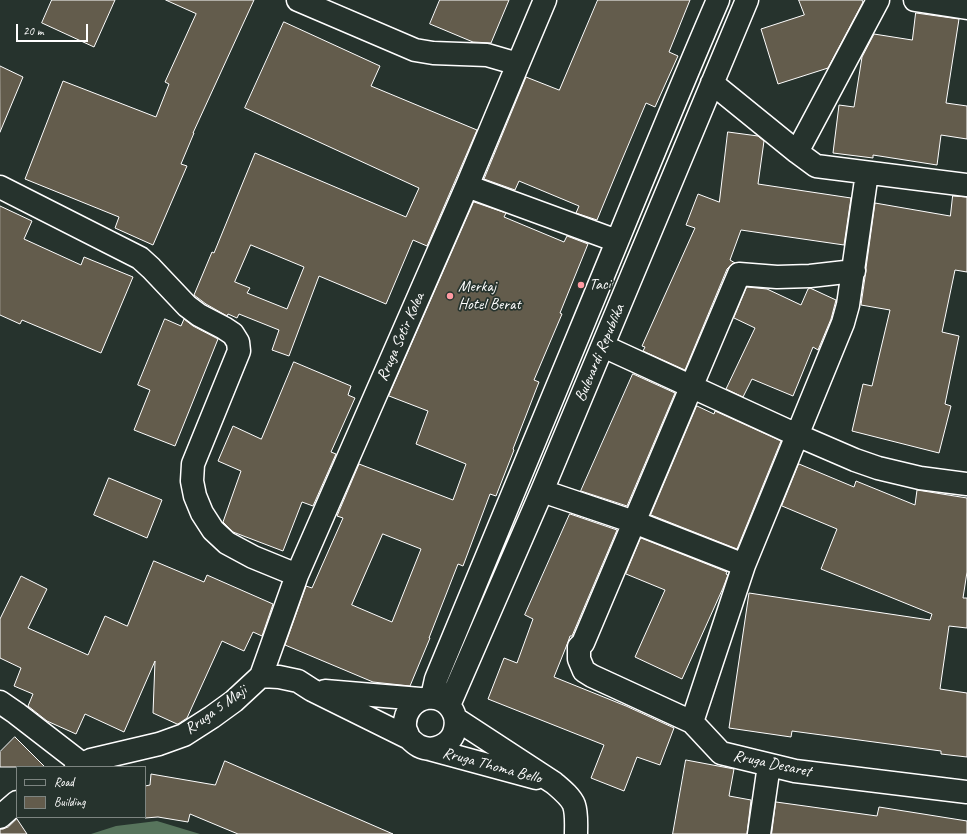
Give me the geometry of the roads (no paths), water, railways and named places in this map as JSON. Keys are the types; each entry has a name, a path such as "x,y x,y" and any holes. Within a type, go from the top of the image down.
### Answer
{"street":[{"path":"298,0 415,50 433,53 487,55 518,64"},
{"name":"Rruga Sotir Kolea","path":"261,676 297,575 467,186 545,0"},
{"name":"Bulevardi Republika","path":"440,705 436,679 685,76 718,0"},
{"name":"Bulevardi Republika","path":"440,705 542,491 747,0"},
{"path":"797,152 878,0"},
{"path":"915,0 967,8"},
{"path":"712,83 816,166 967,185"},
{"path":"692,722 744,565 843,323 854,271 867,173"},
{"path":"467,186 617,241"},
{"path":"0,187 140,258 187,306 199,315 224,328 232,334 238,342 239,351 193,464 192,481 195,496 202,513 213,530 227,543 253,557 297,575"},
{"path":"634,522 738,274 810,276 854,271"},
{"path":"603,346 855,460 878,468 920,478 967,484"},
{"path":"542,491 634,522 744,565"},
{"name":"Rruga Desaret","path":"634,522 583,643 579,647 579,659 584,670 592,676 692,722 722,753 795,771 967,792"},
{"name":"Rruga Thoma Bello","path":"261,676 280,677 298,681 312,690 409,738 418,746 554,783"},
{"name":"Rruga 5 Maji","path":"79,766 91,760 160,744 184,735 234,701 261,676"},
{"name":"Rruga Thoma Bello","path":"312,690 440,705 564,791 574,804 576,834"},
{"path":"0,702 79,766"},
{"path":"409,738 405,727 406,716 411,706 440,705"},
{"name":"Rruga Thoma Bello","path":"429,749 440,747 450,741 455,730 440,705"},
{"path":"759,834 769,765"},
{"path":"0,817 16,803"}],"place":[{"name":"Taci","path":"581,285"},
{"name":"Merkaj Hotel Berat","path":"450,296"}]}
